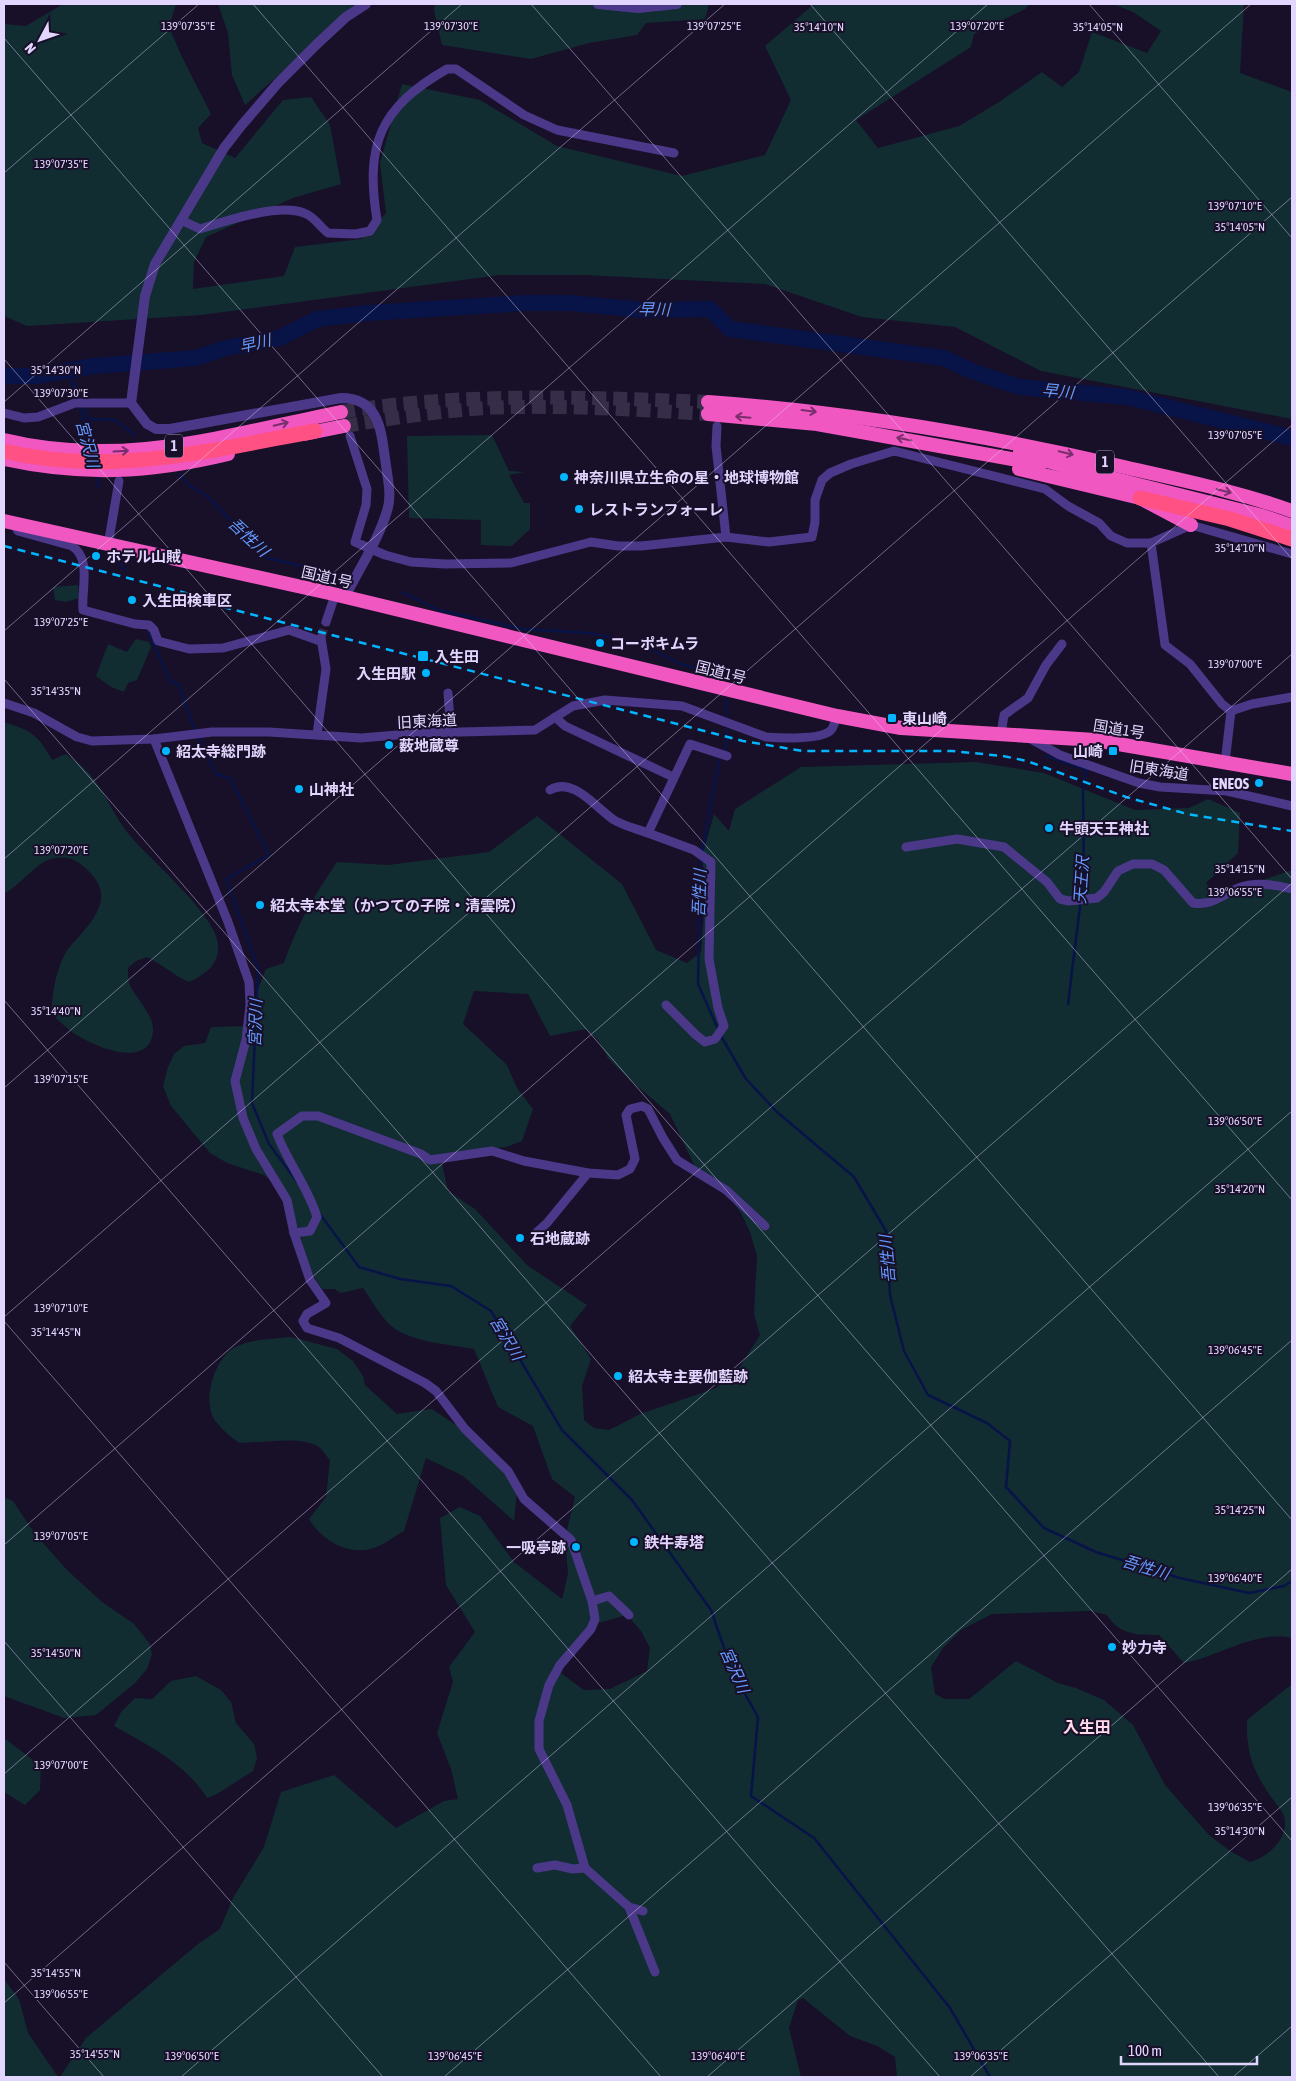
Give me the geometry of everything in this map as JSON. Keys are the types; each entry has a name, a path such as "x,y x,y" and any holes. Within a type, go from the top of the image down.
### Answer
{"highway":[{"name":"1","path":"1068,467 1019,462 816,424 708,408 841,414 1046,449 1226,491 1292,511"},
{"name":"1","path":"4,451 50,460 86,462 150,461 345,425"},
{"name":"1","path":"4,440 73,451 136,450 345,425"},
{"name":"1","path":"915,427 1023,452 1068,467 1254,514 1292,526"},
{"name":"1","path":"4,459 42,467 76,471 137,470 199,461 316,430"},
{"name":"1","path":"952,449 1034,473 1230,519 1292,539"},
{"name":"1","path":"1140,498 1191,525"},
{"name":"国道1号","path":"9,523 340,596 837,716 901,728 1095,740 1292,774"}],"street":[{"path":"326,622 340,596 370,550 388,508 389,481 380,423 374,414 364,404 348,398 324,400 170,429 156,429 140,418 132,400 145,296 155,264 189,224 240,126 317,44 346,17 366,4"},
{"path":"598,4 638,8 677,4"},
{"path":"189,224 253,214 293,211 310,216 328,233 356,234 370,231 377,220 372,168 374,156 386,123 394,109 406,98 447,69 456,69 524,114 557,130 674,153"},
{"path":"4,413 24,418 38,417 75,403 132,400"},
{"path":"345,425 367,489 366,505 355,542 370,550 411,562 512,563 591,542 618,546 641,546 726,537 769,542 812,537 815,522 814,500 822,480 830,473 851,464 894,451 1045,490 1068,506 1099,523 1111,536 1127,543 1151,543 1191,525 1292,554"},
{"path":"717,426 716,446 726,537"},
{"path":"108,545 119,481"},
{"path":"9,523 18,531 72,546 79,552 84,569 83,610 135,624 149,625 154,630 158,642 189,649 223,648 289,630 320,640 326,658 326,669 317,734"},
{"path":"1151,543 1165,644 1190,664 1222,704 1231,711"},
{"path":"1000,734 1004,715 1028,698 1046,665 1062,644"},
{"path":"448,693 450,733"},
{"path":"1231,711 1252,704 1292,696"},
{"name":"旧東海道","path":"4,703 34,713 77,738 92,741 154,739 212,732 317,734 361,738 536,730 573,706 588,701 654,703 682,706 766,737 825,734 833,728 837,716"},
{"path":"1225,763 1231,711"},
{"path":"555,717 565,726 673,777"},
{"name":"旧東海道","path":"1028,737 1060,755 1138,783 1160,787 1227,791 1292,806"},
{"path":"154,739 228,922 249,982 250,1005 246,1040 236,1081 243,1118 256,1149 287,1200 294,1233 310,1280 326,1302 307,1314 303,1321 306,1328 339,1338 425,1382 436,1391 465,1429 508,1471 524,1500 571,1540 592,1600 595,1619 591,1629 560,1665 549,1685 541,1709 538,1733 539,1749 567,1805 585,1868 629,1907 643,1911"},
{"path":"648,833 690,744 727,756"},
{"path":"550,790 556,786 568,788 594,801 614,820 694,850 711,862 709,959 718,1008 724,1026 715,1040 705,1042 696,1036 666,1005"},
{"path":"906,847 957,839 1004,846 1047,882 1060,898 1069,901 1097,898 1104,892 1118,870 1133,864 1152,864 1164,870 1193,904 1206,905 1242,886 1274,884 1292,889"},
{"path":"294,1233 310,1231 317,1217 312,1198 284,1152 277,1134 302,1116 318,1116 430,1160 492,1152 524,1161 588,1173 618,1175 630,1169 635,1159 626,1115 630,1109 642,1106 648,1109 677,1160 726,1190 765,1226"},
{"path":"537,1232 547,1223 588,1173"},
{"path":"592,1600 609,1596 629,1615"},
{"path":"537,1868 555,1864 572,1869 585,1868"},
{"path":"629,1907 655,1972"}],"green space":[{"path":"63,4 176,4 169,27 211,114 198,128 202,143 235,158 283,100 311,97 330,125 341,184 293,198 206,237 194,262 193,289 284,276 295,247 361,239 386,213 380,163 402,84 480,100 557,146 682,176 765,155 791,100 765,46 814,4 1030,4 1025,9 974,34 971,47 856,120 878,148 959,126 999,102 1042,72 1062,87 1079,72 1092,32 1147,53 1161,31 1133,12 1113,4 1244,4 1240,73 1292,92 1292,419 1041,371 955,327 862,317 765,284 584,275 500,275 201,315 27,326 4,316 4,24 26,26"},
{"path":"218,4 358,4 245,105 232,75 228,33"},
{"path":"435,4 709,4 705,19 646,23 637,35 589,43 531,59 442,45 434,11"},
{"path":"492,435 509,471 525,472 509,475 524,503 530,503 530,529 512,546 481,545 481,520 409,518 407,436"},
{"path":"78,585 79,598 66,602 55,600 53,587"},
{"path":"136,639 149,642 151,647 137,680 128,683 124,692 111,687 96,676 108,644 127,652"},
{"path":"4,722 33,735 42,744 52,760 66,754 80,765 97,784 125,830 181,888 206,918 214,931 218,943 217,957 206,972 189,982 147,957 136,961 128,968 129,983 151,1018 153,1025 149,1044 141,1051 130,1053 116,1051 88,1042 66,1027 51,1013 59,968 69,948 96,914 100,905 100,888 96,880 79,863 67,858 58,858 50,859 41,864 4,894"},
{"path":"976,762 1044,773 1135,810 1189,808 1208,799 1240,813 1238,853 1206,883 1216,896 1292,870 1292,1638 1278,1636 1251,1641 1198,1660 1184,1663 1159,1635 1136,1634 1123,1630 1117,1627 1107,1615 1091,1611 992,1614 961,1630 943,1648 931,1667 935,1694 945,1699 969,1699 1016,1661 1058,1683 1076,1688 1104,1700 1133,1725 1165,1785 1209,1835 1230,1851 1250,1862 1264,1856 1276,1845 1284,1832 1285,1824 1283,1813 1263,1785 1254,1768 1249,1750 1247,1720 1292,1684 1292,2077 897,2077 895,2057 877,2046 850,2036 803,1998 798,2000 789,2028 801,2077 60,2077 86,2038 198,1944 220,1929 233,1898 264,1847 281,1792 334,1775 396,1828 444,1801 458,1799 451,1769 437,1733 453,1682 449,1667 475,1632 446,1585 440,1518 460,1507 480,1516 514,1562 562,1599 568,1574 565,1538 575,1497 552,1479 533,1426 498,1407 474,1349 431,1342 400,1332 383,1317 363,1288 341,1293 334,1289 322,1289 311,1272 288,1195 264,1175 227,1163 210,1153 171,1106 163,1086 174,1054 184,1046 205,1043 211,1027 245,1026 256,1016 256,994 266,969 284,963 307,911 337,862 388,865 489,852 537,816 622,884 656,950 687,963 701,952 706,888 702,857 714,814 729,831 735,809 801,767","holes":["474,991 528,994 550,1036 586,1029 598,1040 608,1058 631,1081 670,1114 695,1167 726,1193 741,1213 750,1232 757,1256 754,1314 760,1335 740,1367 716,1388 640,1414 609,1430 594,1428 584,1420 582,1386 591,1359 570,1326 587,1305 527,1265 475,1209 448,1191 440,1155 506,1147 522,1141 533,1109 517,1088 507,1065 463,1024","627,1615 641,1631 650,1648 647,1671 610,1689 584,1690 558,1671 588,1626"]},
{"path":"291,1337 337,1349 353,1361 363,1376 365,1385 397,1414 432,1409 477,1439 518,1482 514,1521 463,1476 426,1458 404,1531 381,1545 371,1549 360,1550 340,1546 322,1535 309,1519 326,1497 330,1460 322,1450 312,1443 292,1440 239,1443 214,1419 209,1401 212,1380 216,1369 228,1352 248,1342"},
{"path":"4,1497 13,1501 35,1534 67,1570 102,1602 134,1624 150,1644 152,1654 147,1669 135,1683 96,1715 64,1718 4,1696"},
{"path":"196,1676 221,1690 231,1702 236,1723 254,1744 257,1758 253,1771 217,1794 207,1798 177,1765 153,1748 114,1726 121,1712 135,1698 152,1699 171,1681"},
{"path":"4,1738 41,1766 40,1790 25,1805 4,1792"},
{"path":"4,1979 19,1999 28,2033 58,2077 4,2077"}],"waterway":[{"name":"早川","path":"4,376 36,376 94,366 196,358 226,348 279,338 317,319 368,313 524,303 570,303 643,310 710,309 730,329 944,358 974,372 1019,387 1127,397 1292,438"},
{"name":"宮沢川","path":"68,370 77,400"},
{"name":"宮沢川","path":"74,383 81,401"},
{"name":"宮沢川","path":"79,405 90,445"},
{"name":"吾性川","path":"84,406 89,419 115,420 135,435"},
{"name":"吾性川","path":"179,474 190,486 206,495 268,558 334,574"},
{"name":"宮沢川","path":"97,475 99,488"},
{"name":"宮沢川","path":"114,556 125,570"},
{"name":"吾性川","path":"402,592 438,610 523,629 589,633 638,643 681,664 722,675"},
{"name":"宮沢川","path":"148,631 170,681 179,685 195,731"},
{"name":"吾性川","path":"726,700 727,719"},
{"name":"吾性川","path":"702,853 718,765 727,742 727,725"},
{"name":"宮沢川","path":"198,736 216,774 230,778 269,855 226,879 258,968 252,1103 269,1144 298,1183"},
{"name":"天王沢","path":"1046,756 1087,770 1083,791 1084,874 1068,1004"},
{"name":"吾性川","path":"701,859 699,870 698,984 718,1029"},
{"name":"吾性川","path":"721,1036 746,1079 777,1112 854,1177 886,1231 890,1295 904,1351 928,1395 987,1423 1010,1441 1006,1487 1044,1528 1096,1552 1180,1578 1249,1593 1284,1586 1292,1581"},
{"name":"宮沢川","path":"320,1214 359,1267 400,1279 451,1286 491,1311 562,1430 632,1500 711,1610 732,1671 758,1717 751,1796 814,1838 950,2008 990,2077"}],"tunnel":[{"path":"341,412 433,401 478,399 570,398 708,402"},
{"path":"344,426 450,411 514,407 587,408 708,414"},
{"path":"321,638 326,622"}],"railway":[{"path":"4,546 205,598"},
{"path":"196,600 743,741 803,751 952,751 1003,756 1027,761 1126,797 1187,814 1292,831"}],"place":[{"name":"神奈川県立生命の星・地球博物館","path":"564,477"},
{"name":"レストランフォーレ","path":"579,509"},
{"name":"ホテル山賊","path":"96,556"},
{"name":"入生田検車区","path":"132,600"},
{"name":"コーポキムラ","path":"600,643"},
{"name":"入生田","path":"423,656"},
{"name":"入生田駅","path":"426,673"},
{"name":"東山崎","path":"892,718"},
{"name":"薮地蔵尊","path":"389,745"},
{"name":"紹太寺総門跡","path":"166,751"},
{"name":"山崎","path":"1113,751"},
{"name":"ENEOS","path":"1259,783"},
{"name":"山神社","path":"299,789"},
{"name":"牛頭天王神社","path":"1049,828"},
{"name":"紹太寺本堂（かつての子院・清雲院）","path":"260,905"},
{"name":"石地蔵跡","path":"520,1238"},
{"name":"紹太寺主要伽藍跡","path":"618,1376"},
{"name":"鉄牛寿塔","path":"634,1542"},
{"name":"一吸亭跡","path":"576,1547"},
{"name":"妙力寺","path":"1112,1647"}],"district":[{"name":"入生田","path":"1087,1727"}]}
